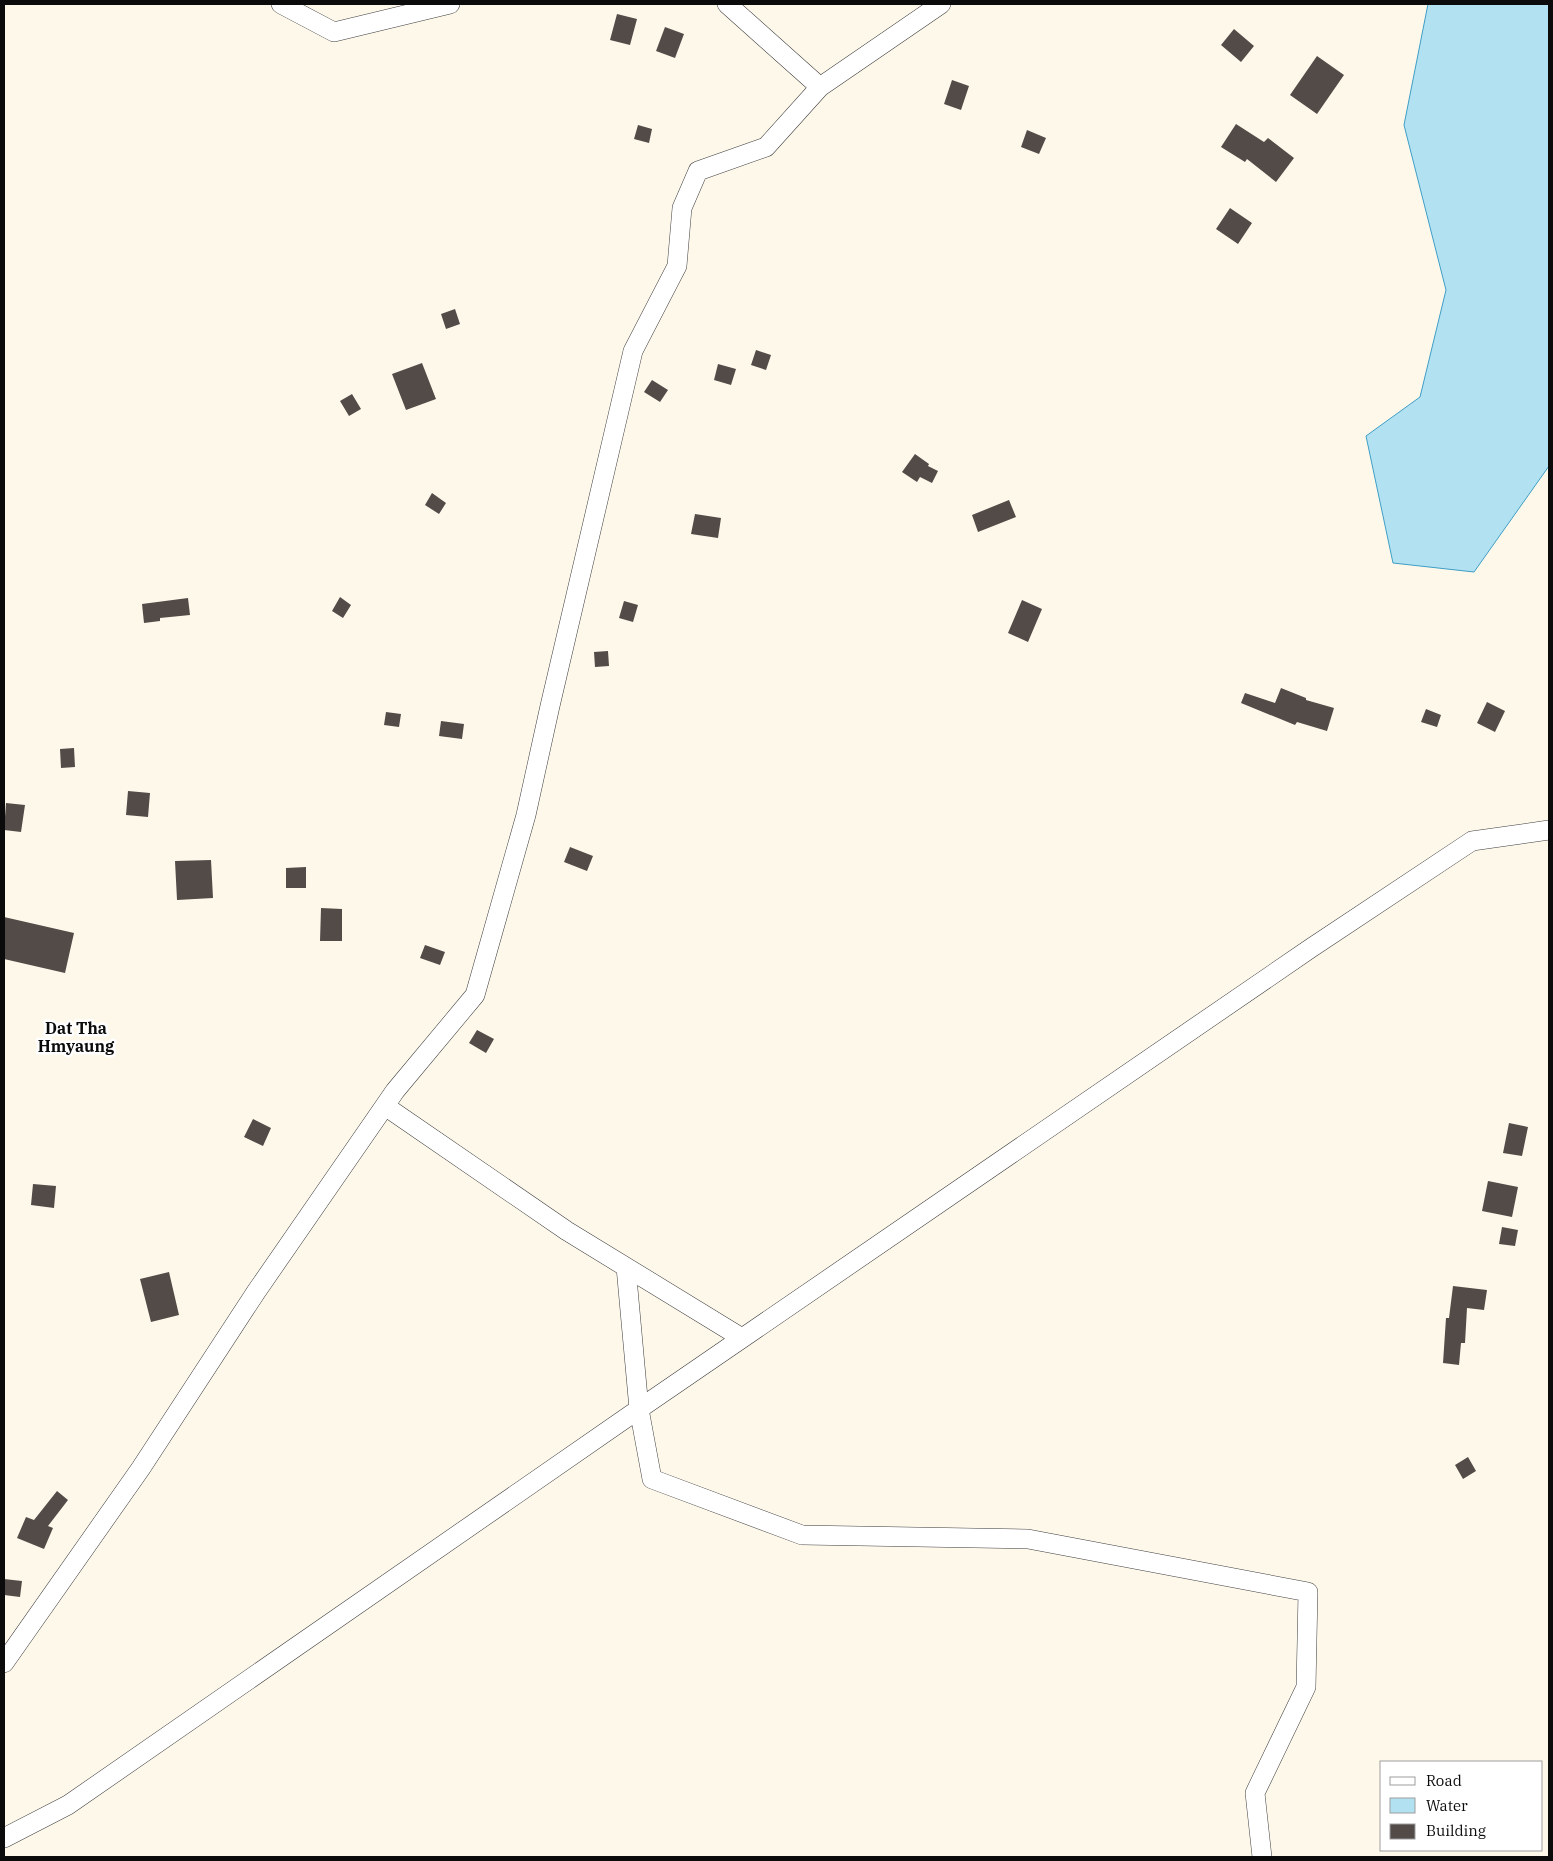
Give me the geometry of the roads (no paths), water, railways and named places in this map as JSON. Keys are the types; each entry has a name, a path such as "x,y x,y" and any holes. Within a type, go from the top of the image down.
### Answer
{"street":[{"path":"281,4 334,32 450,4"},
{"path":"727,4 820,87"},
{"path":"4,1663 141,1468 256,1292 395,1091 475,995 526,815 634,351 677,266 682,208 698,171 766,147 820,87 941,4"},
{"path":"4,1838 68,1805 742,1338 1311,948 1472,841 1549,830"},
{"path":"385,1106 567,1231 742,1338"},
{"path":"626,1267 639,1409 652,1479 802,1535 1028,1539 1308,1592 1306,1686 1255,1793 1262,1857"}],"water":[{"path":"1428,4 1549,4 1549,466 1474,572 1393,563 1366,436 1420,397 1446,290 1404,125"}],"district":[{"name":"Dat Tha Hmyaung","path":"76,1037"}]}
